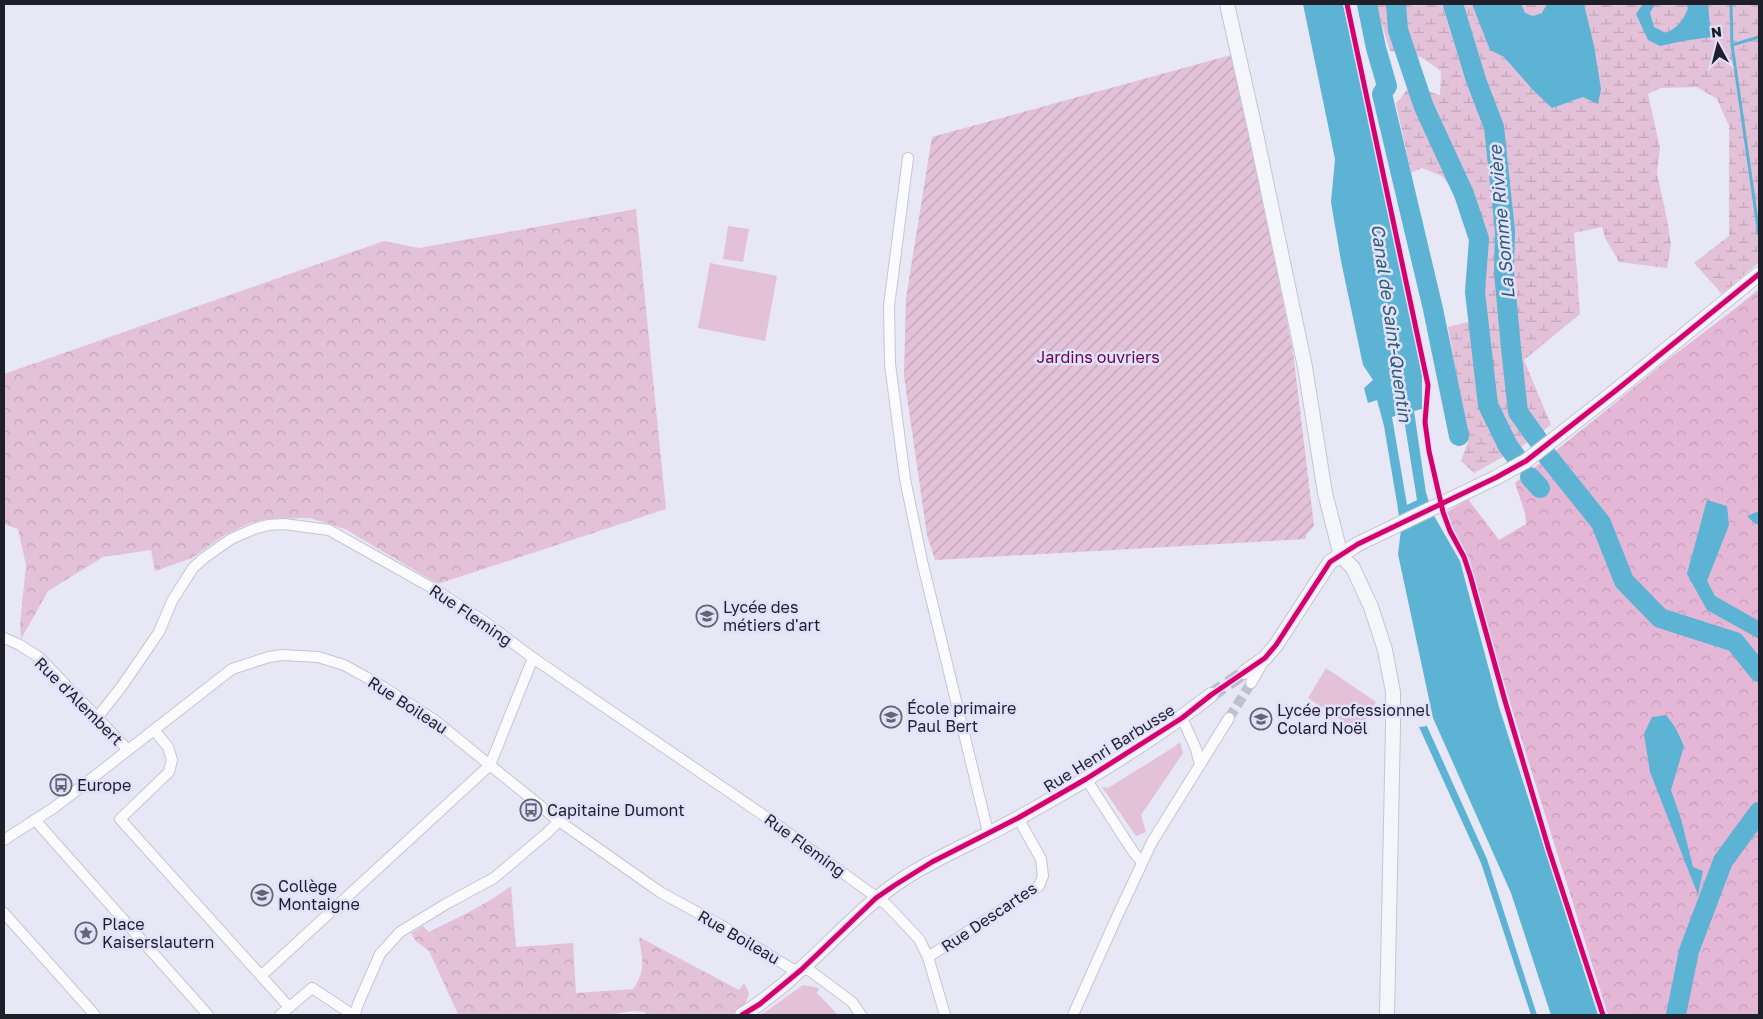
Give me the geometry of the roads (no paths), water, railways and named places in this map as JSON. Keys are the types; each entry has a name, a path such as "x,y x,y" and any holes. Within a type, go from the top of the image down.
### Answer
{"street":[{"path":"1227,4 1305,367 1325,493 1341,556 1353,568 1372,607 1385,650 1393,692 1387,1015"},
{"path":"908,158 889,306 890,364 905,479 922,561 986,828 992,831"},
{"path":"1248,678 1276,645 1330,562 1358,544 1526,461 1759,274"},
{"name":"Rue Fleming","path":"98,718 159,632 172,601 193,568 219,546 254,529 284,524 329,530 434,589 497,630 533,658 769,819 887,906 919,939 928,957 945,1015"},
{"name":"Rue d'Alembert","path":"4,638 20,645 40,658 128,750"},
{"name":"Rue Boileau","path":"4,840 55,807 232,669 269,657 282,655 318,657 344,665 380,685 433,719 558,821 660,892 722,926 792,969 809,970 852,1002 861,1015"},
{"path":"261,976 490,765 533,658"},
{"name":"Rue Henri Barbusse","path":"876,898 912,874 1086,780 1182,718 1212,695"},
{"path":"1182,718 1196,749 1200,765"},
{"path":"1072,1015 1152,842 1229,718"},
{"path":"154,730 168,747 172,760 169,772 120,819 289,1007"},
{"path":"1086,780 1142,862"},
{"name":"Rue Descartes","path":"928,957 1039,886 1043,876 1041,859 1018,818"},
{"path":"35,820 208,1015"},
{"path":"280,1015 312,988 354,1015 380,954 400,932 494,878 547,833 558,821"},
{"path":"742,1015 760,1004 801,970 876,898"},
{"path":"4,913 95,1015"}],"water":[{"name":"Canal de Saint-Quentin","path":"1303,4 1343,4 1422,375 1422,409 1414,411 1426,493 1433,514 1460,561 1499,707 1598,1015 1551,1015 1511,893 1433,718 1398,554 1401,530 1384,426 1377,400 1368,403 1364,388 1373,380 1363,365 1341,261 1331,202 1335,159","holes":["1403,413 1417,500 1407,505 1392,417"]},
{"path":"1472,4 1521,4 1525,13 1533,16 1542,13 1547,4 1584,4 1594,46 1601,89 1598,104 1583,97 1552,108 1504,57 1490,50"},
{"path":"1643,4 1655,4 1650,13 1654,27 1666,33 1677,26 1682,20 1688,8 1686,4 1708,4 1711,37 1660,46 1648,40 1636,14"},
{"path":"1707,500 1727,506 1729,525 1707,581 1715,596 1759,621 1759,639 1707,610 1687,574"},
{"path":"1759,511 1759,525 1747,516"},
{"path":"1666,715 1675,727 1684,746 1671,790 1681,819 1693,867 1703,871 1698,895 1650,772 1644,734 1652,717"},
{"path":"1427,726 1487,859 1537,1015 1531,1015 1481,863 1419,727"}],"waterway":[{"path":"1367,4 1376,48 1387,86 1382,94 1433,309 1459,436"},
{"path":"1396,4 1398,30 1424,107 1464,194 1479,239 1475,292 1488,405 1508,446 1517,458"},
{"name":"La Somme Rivière","path":"1453,4 1476,80 1494,127 1505,231 1504,272 1518,412 1538,440"},
{"path":"1731,4 1732,45 1759,37"},
{"path":"1732,45 1759,235"},
{"name":"La Somme Rivière","path":"1545,453 1601,523 1624,581 1660,618 1735,642 1759,672"},
{"path":"1530,477 1540,488"},
{"name":"La Somme Rivière","path":"1676,1015 1689,951 1723,861 1759,812"}],"tunnel":[{"path":"1211,695 1245,672"},
{"path":"1229,718 1251,683"}],"place":[{"name":"Lycée des métiers d'art","path":"707,616"},
{"name":"École primaire Paul Bert","path":"891,717"},
{"name":"Lycée professionnel Colard Noël","path":"1261,719"},
{"name":"Europe","path":"61,785"},
{"name":"Capitaine Dumont","path":"531,810"},
{"name":"Collège Montaigne","path":"262,895"},
{"name":"Place Kaiserslautern","path":"86,933"}],"park label":[{"name":"Jardins ouvriers","path":"1098,357"}]}
